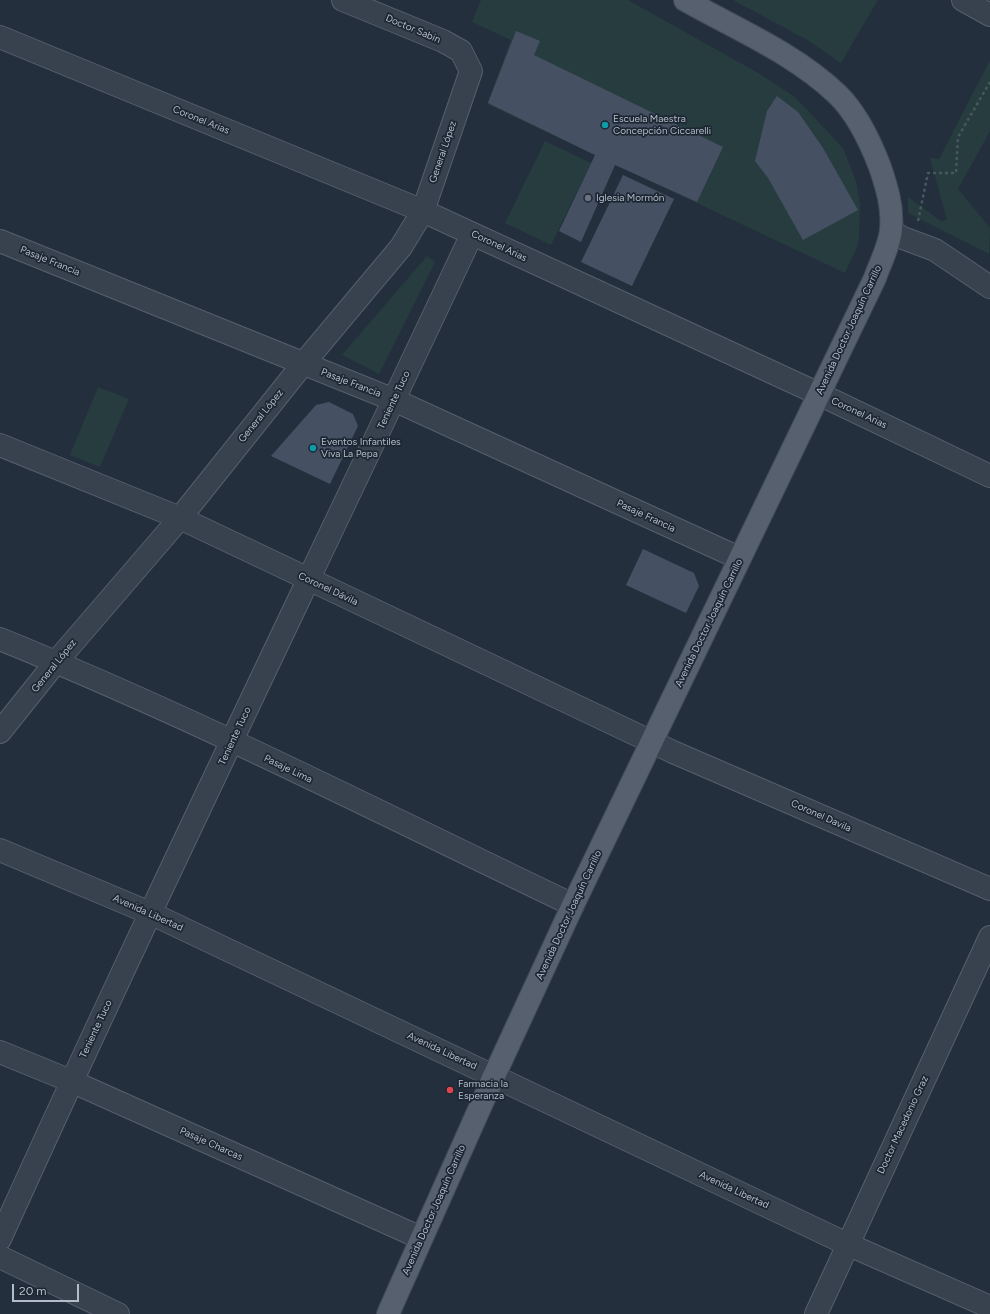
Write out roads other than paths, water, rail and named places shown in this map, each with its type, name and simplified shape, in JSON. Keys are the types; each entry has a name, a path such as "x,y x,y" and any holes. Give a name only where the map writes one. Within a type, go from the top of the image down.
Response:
{"main road":[{"name":"Avenida Doctor Joaquín Carrillo","path":"388,1314 572,905 875,278 891,231 891,211 888,190 877,159 862,126 838,94 791,58 685,0"}],"street":[{"name":"Doctor Sabin","path":"343,0 442,41 461,51 471,71"},
{"path":"963,0 990,14"},
{"name":"Coronel Arias","path":"0,37 423,211 819,394 990,476"},
{"name":"General López","path":"0,732 56,662 180,518 303,364 401,247 423,211 471,71"},
{"path":"891,231 903,238 935,250 990,286"},
{"name":"Teniente Tuco","path":"0,1239 71,1081 472,234"},
{"name":"Pasaje Francia","path":"0,241 394,400 739,558"},
{"name":"Coronel Dávila","path":"0,445 180,518 308,580 652,741"},
{"name":"Pasaje Lima","path":"0,639 56,662 232,742 572,905"},
{"name":"Coronel Davila","path":"652,741 990,890"},
{"name":"Avenida Libertad","path":"0,850 150,913 848,1244 990,1307"},
{"name":"Doctor Macedonio Graz","path":"816,1314 990,936"},
{"name":"Pasaje Charcas","path":"0,1052 71,1081 421,1238"},
{"path":"0,1257 118,1314"}],"place":[{"name":"Escuela Maestra Concepción Ciccarelli","path":"605,125"},
{"name":"Iglesia Mormón","path":"588,198"},
{"name":"Eventos Infantiles Viva La Pepa","path":"313,448"},
{"name":"Farmacia la Esperanza","path":"450,1090"}]}
